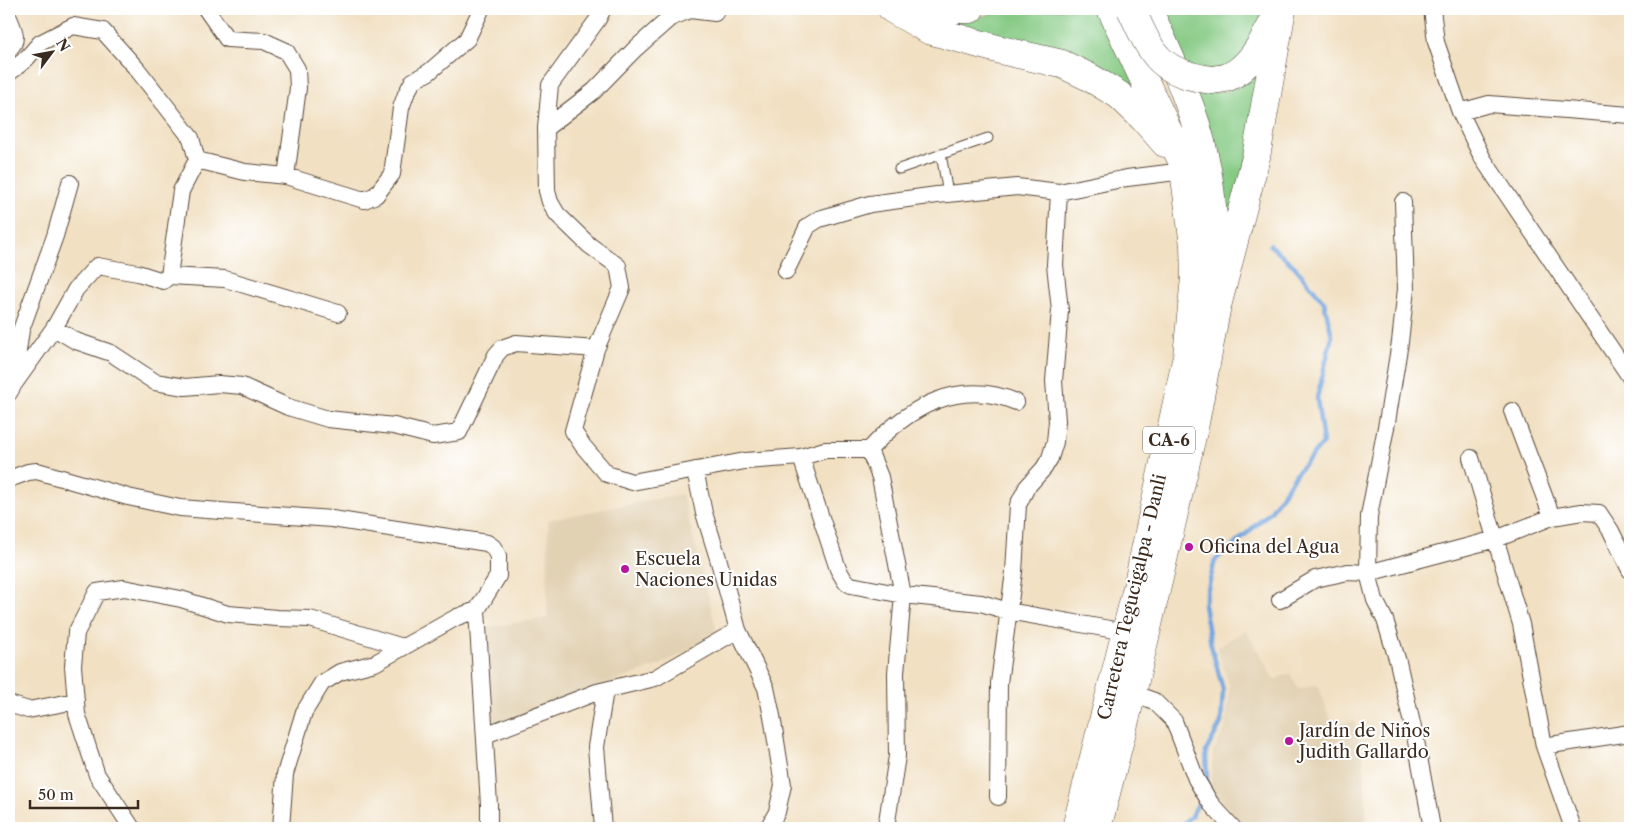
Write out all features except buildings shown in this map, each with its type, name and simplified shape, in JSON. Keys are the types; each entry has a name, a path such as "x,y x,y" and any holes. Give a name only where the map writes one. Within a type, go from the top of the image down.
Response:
{"highway":[{"path":"892,9 929,30 1001,50 1062,64 1089,77 1119,96 1144,119 1183,167"},
{"path":"943,9 970,9"},
{"name":"CA-6","path":"1111,9 1183,167"},
{"path":"1131,9 1144,38 1157,57 1167,67 1196,78 1212,80 1228,77 1244,66 1259,50 1281,9"},
{"name":"CA-6","path":"1148,9 1181,82 1205,159 1215,247 1216,310"},
{"path":"1216,310 1256,156 1281,9"},
{"name":"Carretera Tegucigalpa - Danli","path":"1076,828 1137,588 1187,356 1194,278 1194,245 1183,167"},
{"name":"Carretera Tegucigalpa - Danli","path":"1097,828 1132,693 1195,423 1216,310"}],"street":[{"path":"206,9 228,39 264,40 286,51 297,69 298,88 286,176"},
{"path":"197,160 245,172 286,176 364,200 376,195 392,174 401,108 413,81 429,72 467,39 480,9"},
{"path":"603,9 598,19 550,85 546,128 547,191 550,202 557,214 589,245 618,266 622,288 596,349 573,431 607,474 632,482 745,461 801,457 825,450 869,450 878,440 910,414 929,403 953,395 982,392 1000,395 1016,402"},
{"path":"1432,9 1436,42 1460,112 1483,159 1630,377"},
{"path":"546,128 594,91 635,49 670,18 690,10 716,13"},
{"path":"9,18 16,34 9,49"},
{"path":"9,72 26,59 40,43 73,26 104,31 176,118 190,138 197,160 181,191 169,276 163,281 138,272 96,266 76,289 54,328 11,388"},
{"path":"1460,112 1489,104 1630,115"},
{"path":"786,271 808,226 819,219 870,204 1016,188 1059,192 1183,167"},
{"path":"11,388 21,330 55,236 70,183"},
{"path":"998,797 999,683 1014,572 1018,505 1028,487 1050,458 1055,442 1057,421 1054,381 1060,310 1054,265 1059,192"},
{"path":"1403,202 1406,289 1400,342 1369,516 1368,573 1375,600 1386,620 1398,662 1416,741 1432,828"},
{"path":"169,276 225,279 338,313"},
{"path":"54,328 76,341 111,353 155,382 185,387 219,384 242,386 288,406 328,419 394,426 433,436 459,432 496,355 502,348 516,343 596,349"},
{"path":"1512,411 1552,517"},
{"path":"869,450 880,477 903,595 896,673 897,756 886,828"},
{"path":"801,457 838,569 845,581 851,585 903,595 981,603 1008,611 1126,632"},
{"path":"1471,458 1521,624 1544,746 1573,828"},
{"path":"695,470 704,513 738,630 766,688 778,746 783,785 777,812 768,828"},
{"path":"9,478 37,471 128,497 180,508 332,519 487,543 492,547 498,556 498,576 476,610 456,618 375,663 340,672 322,683 304,712 285,774 280,828"},
{"path":"1280,600 1315,579 1348,572 1368,573 1496,539 1552,517 1582,512 1599,514 1611,531 1630,570"},
{"path":"132,828 98,775 77,714 73,666 76,633 97,592 124,588 181,599 228,614 310,619 403,647"},
{"path":"476,610 485,735 489,828"},
{"path":"485,735 597,692 655,678 738,630"},
{"path":"603,828 596,747 605,690"},
{"path":"1132,693 1154,701 1174,721 1196,779 1211,804 1232,828"},
{"path":"9,704 28,710 76,701"},
{"path":"1544,746 1630,733"}],"lane":[{"path":"899,169 988,138"},
{"path":"942,154 948,194"}],"shaded area":[{"name":"Escuela Naciones Unidas","path":"682,494 718,636 662,664 492,727 483,628 547,618 548,520"},
{"name":"Jardín de Niños Judith Gallardo","path":"1246,630 1274,680 1290,673 1298,689 1318,685 1333,726 1354,721 1363,753 1367,828 1246,828 1211,789 1213,753 1225,729 1230,688 1217,647"}],"green space":[{"path":"901,9 919,9 941,16 973,19 1007,9 1100,9 1150,112"},
{"path":"1156,9 1266,9 1261,25 1232,69 1186,71"},
{"path":"1272,53 1229,233 1221,233 1224,189 1220,151 1210,134 1193,91 1217,92 1241,85 1255,75"}],"waterway":[{"path":"1207,786 1206,751 1221,723 1223,690 1211,645 1204,605 1215,560 1271,511 1296,474 1323,443 1317,398 1332,336 1324,302 1295,267 1270,245"},
{"path":"1179,828 1192,815 1198,804"}],"place":[{"name":"Oficina del Agua","path":"1189,547"},
{"name":"Escuela Naciones Unidas","path":"625,569"},
{"name":"Jardín de Niños Judith Gallardo","path":"1289,741"}]}
